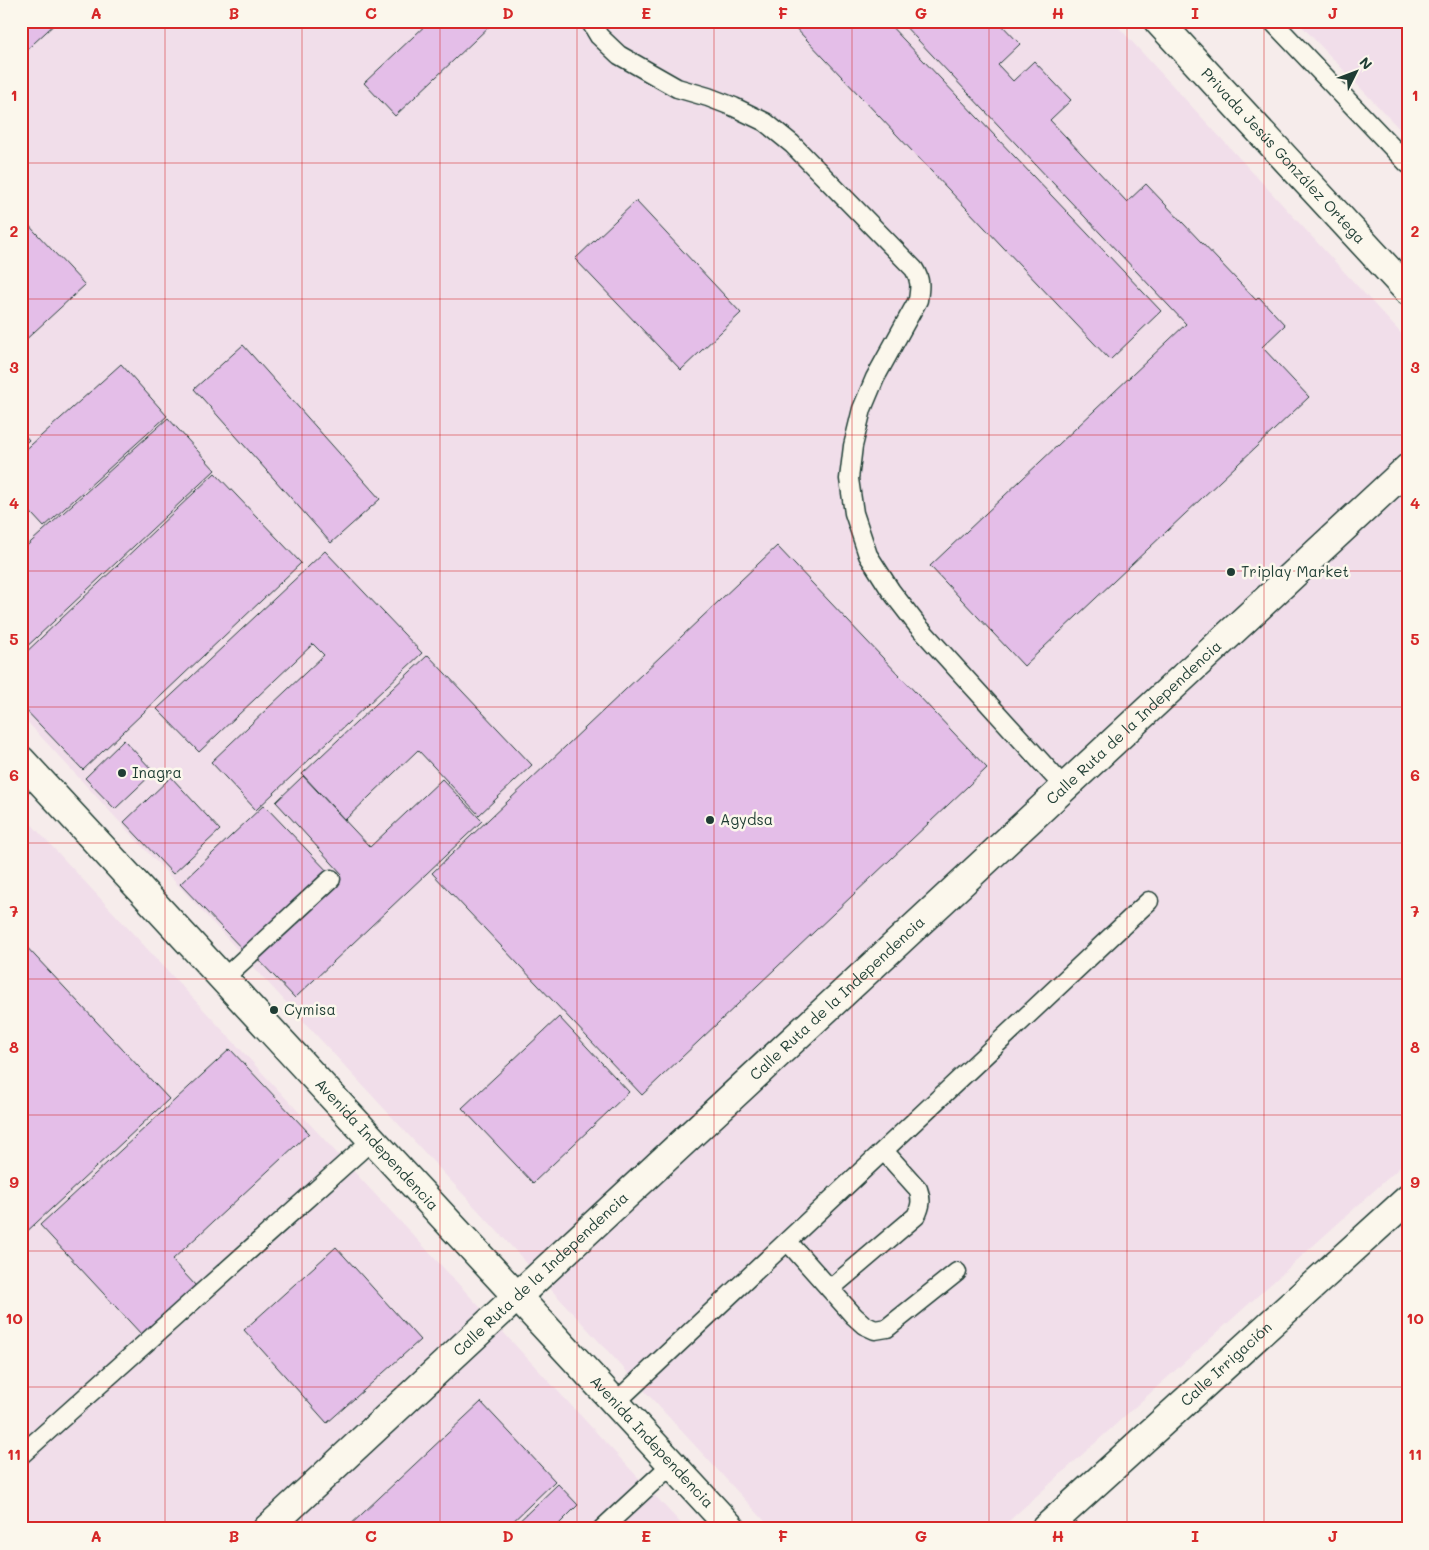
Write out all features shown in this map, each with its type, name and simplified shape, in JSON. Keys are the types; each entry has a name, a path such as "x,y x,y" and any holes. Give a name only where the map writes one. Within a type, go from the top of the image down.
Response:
{"street":[{"name":"Privada Jesús González Ortega","path":"1158,21 1408,291"},
{"name":"Calle Ruta de la Independencia","path":"267,1529 1408,468"},
{"name":"Avenida Independencia","path":"21,760 732,1529"},
{"name":"Calle Irrigación","path":"1045,1529 1408,1199"}],"lane":[{"path":"590,21 599,36 619,55 635,65 677,88 734,107 765,122 792,144 914,269 919,278 918,300 875,378 860,418 853,446 849,479 854,513 868,554 891,591 918,626 1064,788"},
{"path":"1272,21 1408,164"},
{"path":"223,979 331,879"},
{"path":"616,1402 1149,901"},
{"path":"21,1455 372,1140"},
{"path":"830,1289 916,1216 921,1207 921,1197 918,1189 884,1151"},
{"path":"788,1242 854,1316 874,1330 887,1328 956,1272"},
{"path":"602,1529 672,1464"}],"shaded area":[{"path":"21,21 1113,21 1408,341 1408,1160 1000,1529 772,1529 21,715"},
{"path":"1297,21 1408,21 1408,138"},
{"path":"21,813 686,1529 21,1529"}],"building":[{"path":"21,21 58,21 21,55"},
{"path":"430,21 495,21 395,116 364,83"},
{"path":"789,21 886,21 1161,311 1110,360"},
{"path":"900,21 998,21 1020,44 998,65 1013,81 1034,61 1071,100 1050,120 1127,202 1146,184 1256,300 1259,297 1285,325 1262,347 1309,397 1024,666 930,566 1186,324"},
{"path":"636,201 741,313 681,370 575,259"},
{"path":"21,217 85,285 21,344"},
{"path":"243,345 380,499 331,543 194,389"},
{"path":"121,364 167,416 44,527 21,502 21,454"},
{"path":"168,418 215,470 21,652 21,551"},
{"path":"21,431 29,440 21,447"},
{"path":"215,473 301,563 83,770 21,705 21,657"},
{"name":"Agydsa","path":"777,546 987,768 642,1095 432,873"},
{"path":"325,551 422,653 256,810 211,762 324,655 313,644 199,752 157,709"},
{"path":"428,655 532,765 479,815 418,750 345,820 302,774"},
{"path":"124,740 154,772 115,809 85,778"},
{"path":"303,776 370,847 442,779 482,821 295,998 255,956 342,874 276,802"},
{"path":"171,777 220,830 173,874 124,822"},
{"path":"264,805 331,875 247,954 180,884"},
{"path":"21,941 169,1099 21,1237"},
{"path":"559,1017 629,1092 533,1183 462,1108"},
{"path":"230,1049 309,1133 172,1260 196,1286 142,1335 40,1225"},
{"path":"336,1247 420,1340 327,1423 244,1330"},
{"path":"481,1402 555,1481 505,1529 346,1529"},
{"path":"558,1484 578,1505 554,1529 511,1529"}],"place":[{"name":"Triplay Market","path":"1231,572"},
{"name":"Inagra","path":"122,773"},
{"name":"Agydsa","path":"710,820"},
{"name":"Cymisa","path":"274,1010"}]}
